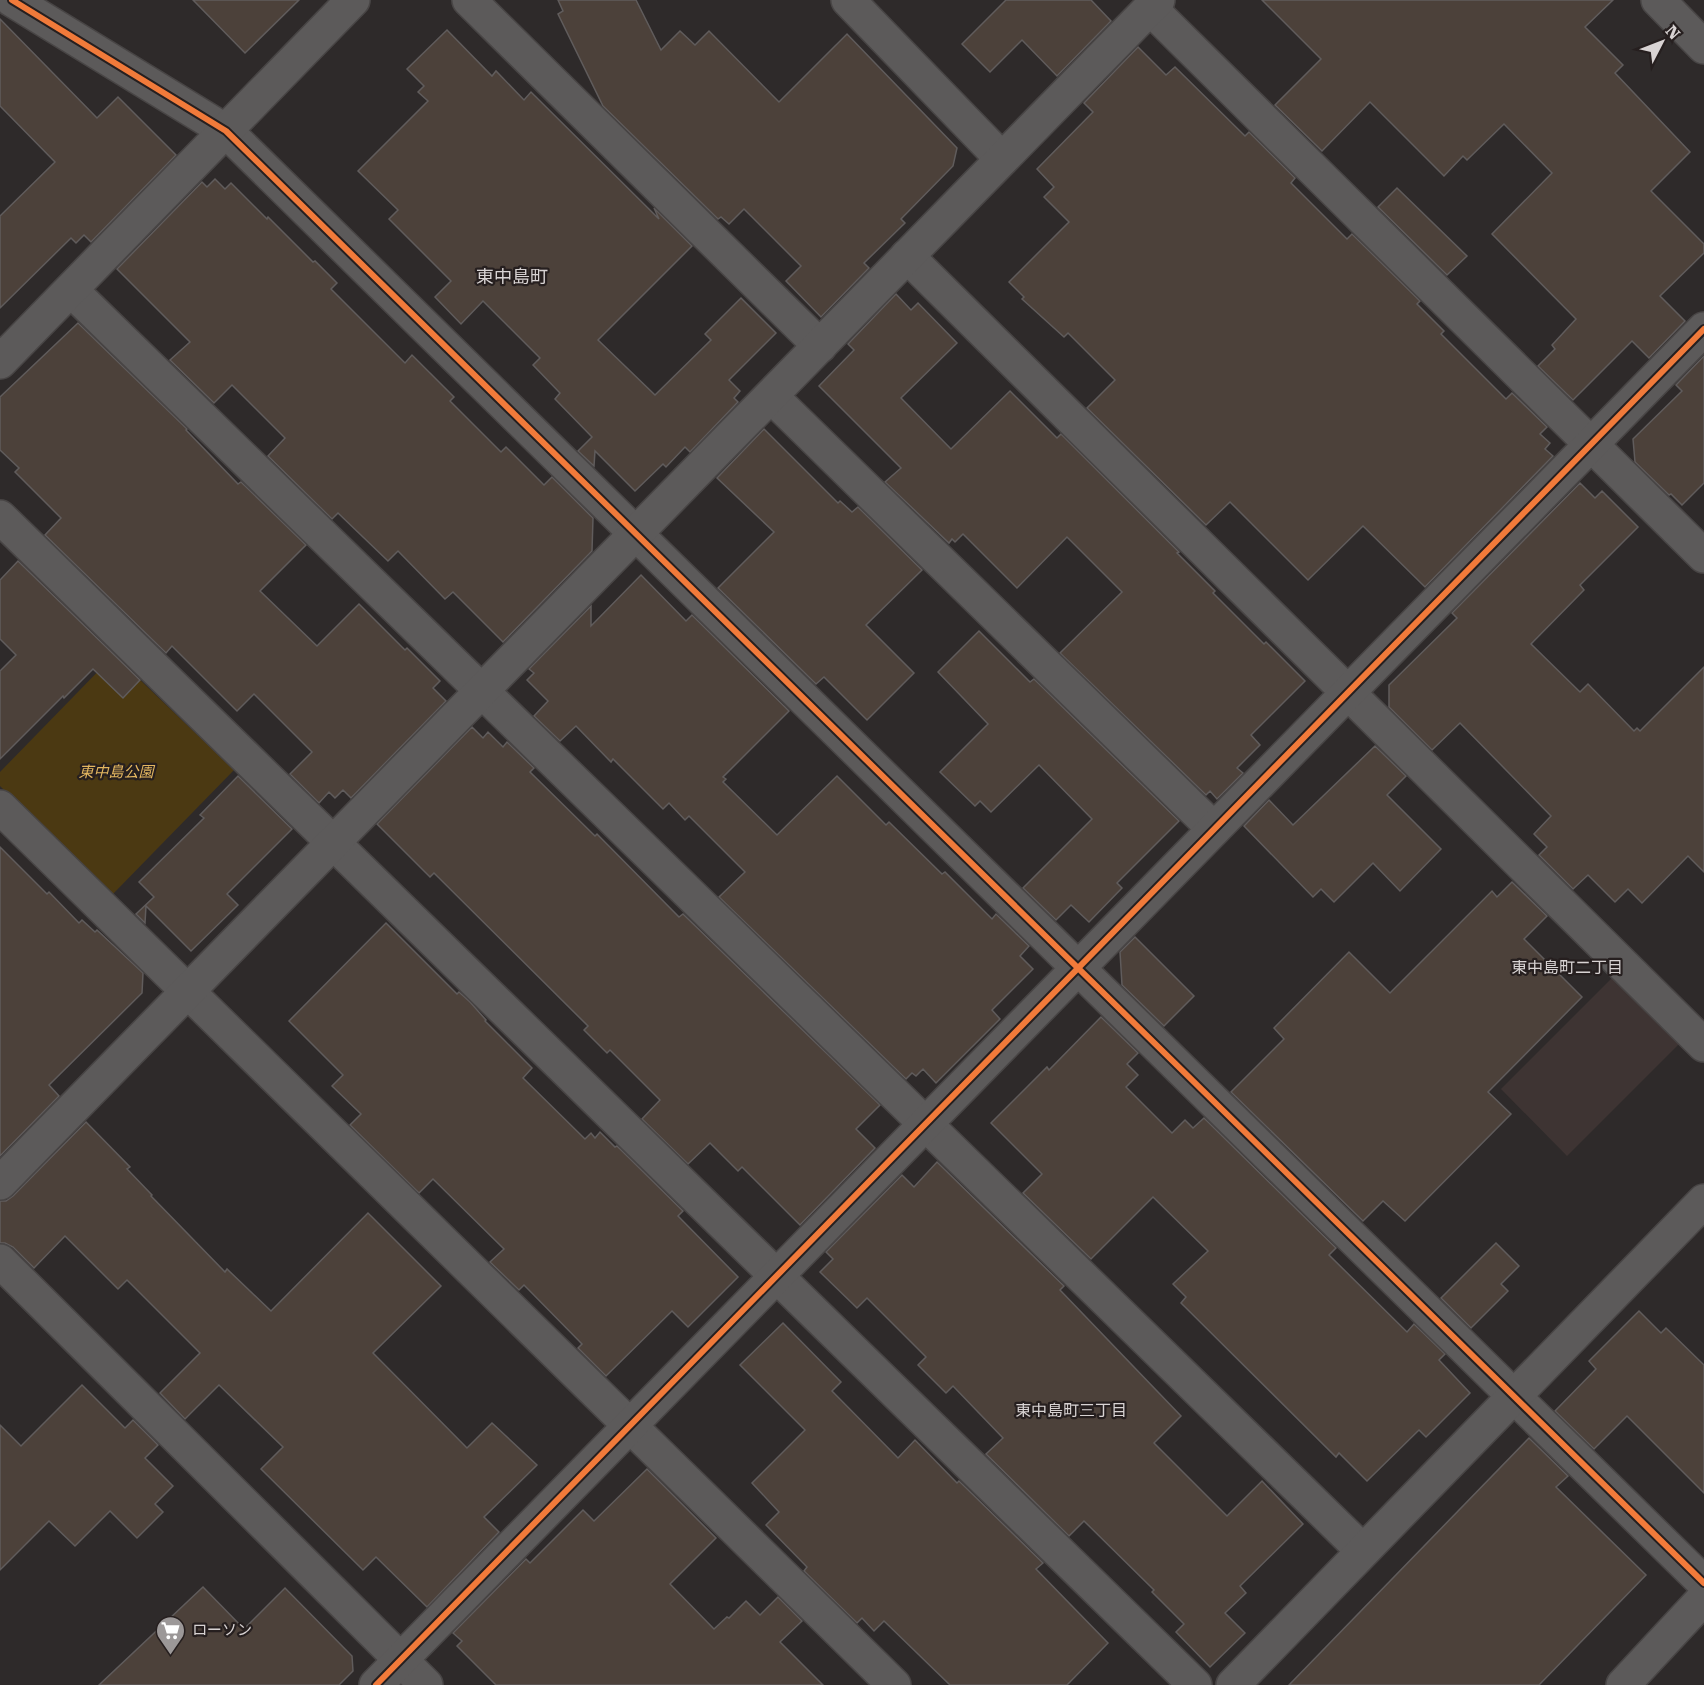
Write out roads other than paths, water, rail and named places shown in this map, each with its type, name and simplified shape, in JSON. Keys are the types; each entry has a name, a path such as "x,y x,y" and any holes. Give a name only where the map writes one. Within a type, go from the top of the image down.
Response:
{"street":[{"path":"12,0 226,130 1704,1583"},
{"path":"0,362 353,0"},
{"path":"469,0 820,346"},
{"path":"848,0 1002,159"},
{"path":"1658,0 1704,47"},
{"path":"0,1184 1154,4 1704,556"},
{"path":"908,256 1704,1045"},
{"path":"71,290 1363,1551"},
{"path":"376,1685 1704,329"},
{"path":"771,396 1214,829"},
{"path":"0,517 1195,1685"},
{"path":"0,807 894,1685"},
{"path":"1233,1685 1704,1201"},
{"path":"0,1261 426,1685"},
{"path":"1623,1685 1704,1598"}],"place":[{"name":"ローソン","path":"171,1656"}],"district":[{"name":"東中島町","path":"512,277"},
{"name":"東中島町二丁目","path":"1567,967"},
{"name":"東中島町三丁目","path":"1071,1410"}],"park label":[{"name":"東中島公園","path":"116,772"}]}
